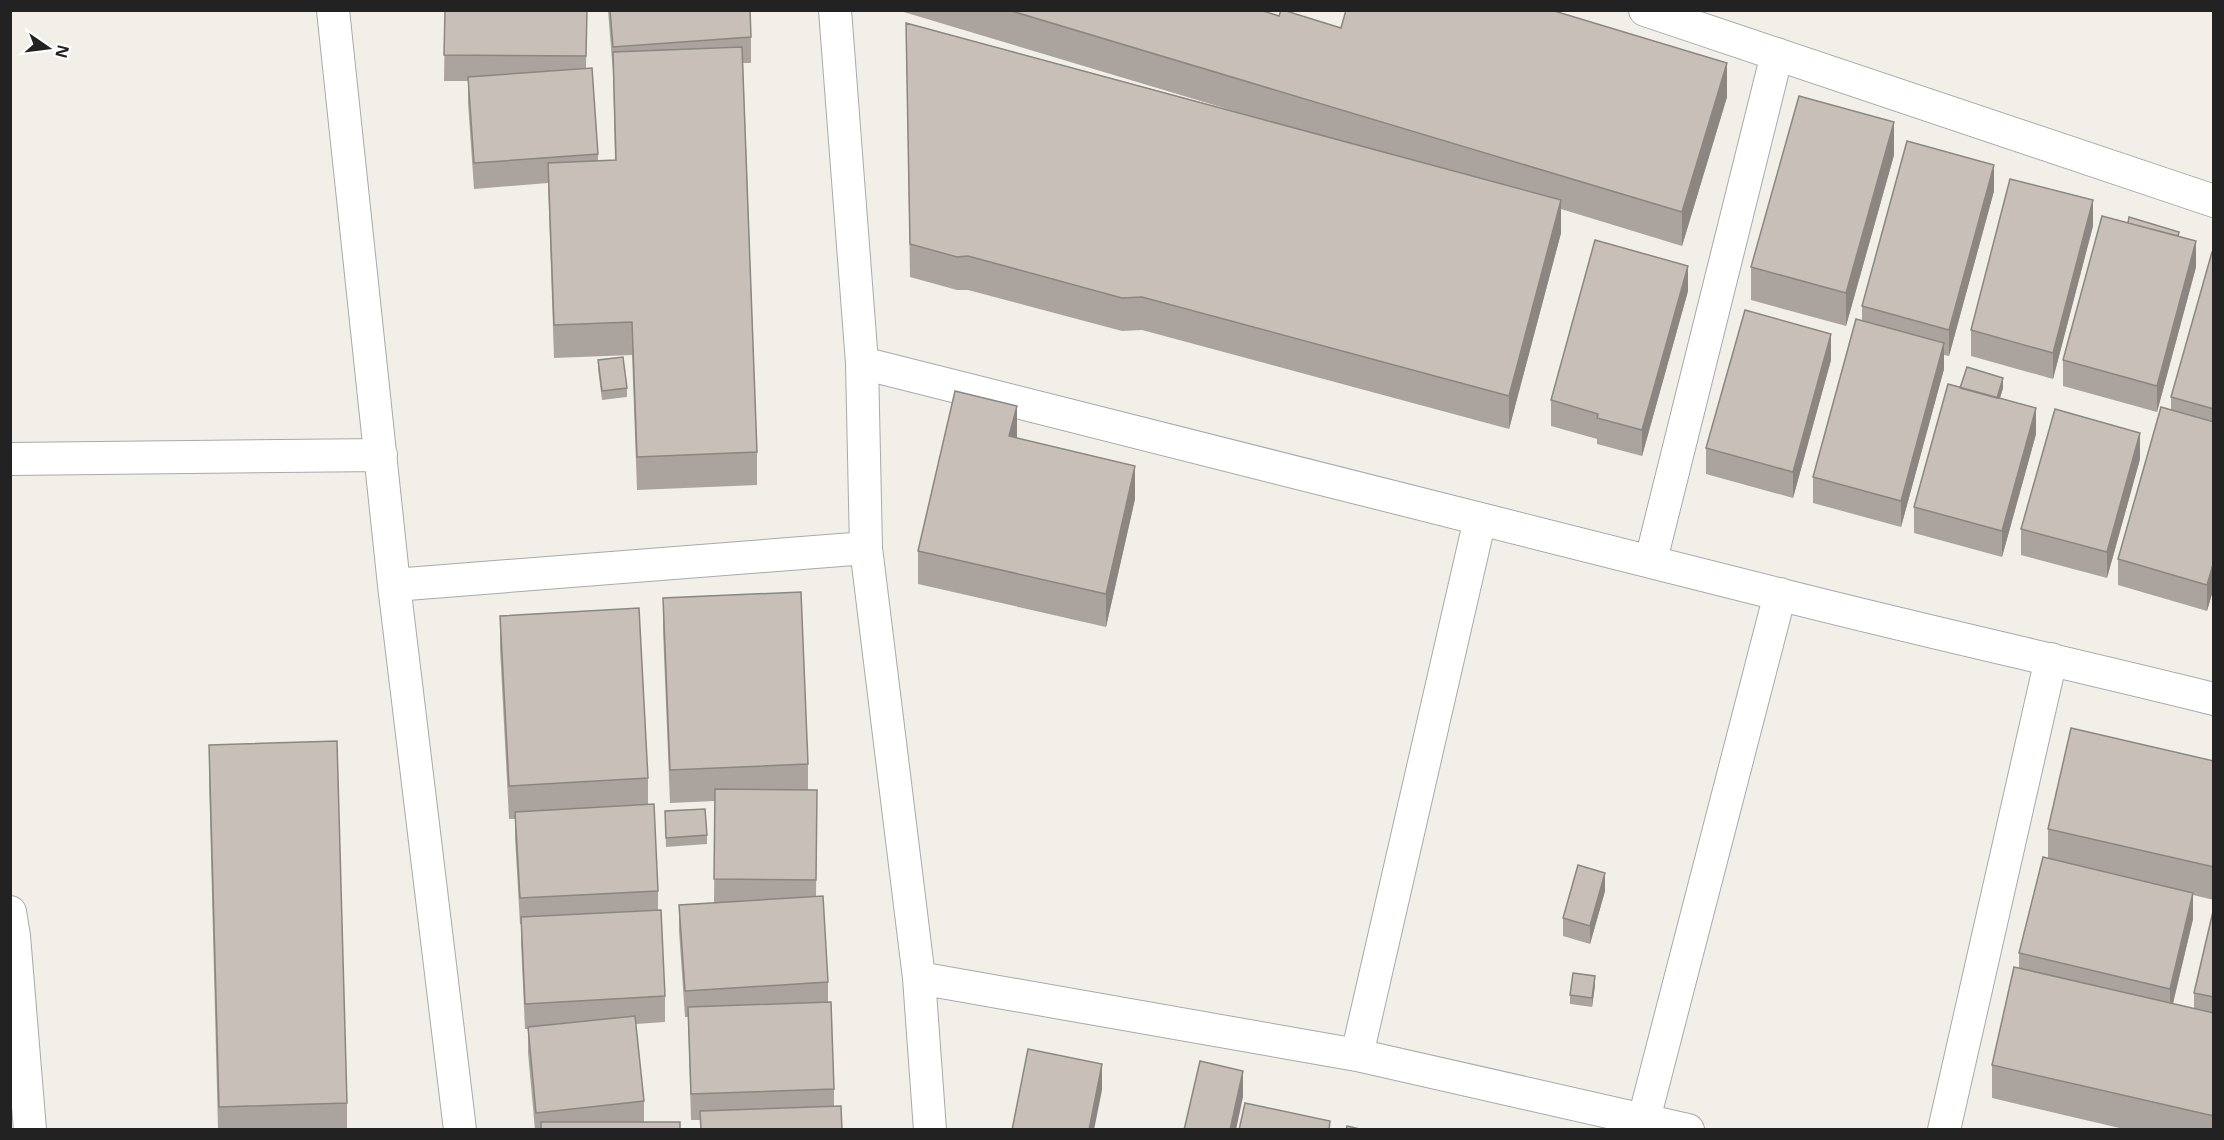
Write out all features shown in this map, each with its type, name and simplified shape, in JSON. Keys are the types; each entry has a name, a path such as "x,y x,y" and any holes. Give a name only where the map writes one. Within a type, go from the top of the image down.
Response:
{"street":[{"path":"333,10 394,585 460,1130"},
{"path":"835,10 862,363 866,548 920,978 930,1130"},
{"path":"1645,10 2214,201"},
{"path":"1651,560 1777,54"},
{"path":"862,363 1780,594 2214,699"},
{"path":"10,459 381,455"},
{"path":"1357,1055 1480,519"},
{"path":"394,585 866,548"},
{"path":"1644,1119 1780,594"},
{"path":"1944,1130 2051,659"},
{"path":"12,928 30,1130"},
{"path":"920,978 1357,1055 1688,1130"}],"building":[{"path":"445,10 587,10 586,56 444,55"},
{"path":"610,10 750,10 751,37 613,47"},
{"path":"1008,10 1260,10 1279,16 1283,10 1341,28 1346,10 1551,10 1727,63 1682,212"},
{"path":"906,23 1561,200 1509,396 1142,297 1122,298 968,256 957,257 910,244"},
{"path":"742,47 757,452 637,457 632,322 554,325 548,163 616,160 613,52"},
{"path":"592,68 598,154 474,163 468,77"},
{"path":"1799,96 1894,122 1846,293 1751,267"},
{"path":"1907,141 1994,165 1949,330 1862,306"},
{"path":"2010,179 2093,200 2053,353 1971,330"},
{"path":"2102,216 2196,241 2157,386 2063,360"},
{"path":"2129,217 2179,232 2178,236 2128,223"},
{"path":"1595,240 1688,266 1642,430 1597,418 1598,414 1551,400"},
{"path":"2212,252 2214,252 2214,409 2171,397"},
{"path":"1745,310 1831,334 1793,472 1706,448"},
{"path":"1856,319 1944,343 1901,501 1813,477"},
{"path":"623,357 627,388 602,391 598,360"},
{"path":"1967,367 2003,378 1997,398 1960,388"},
{"path":"1948,384 2036,408 2002,531 1914,507"},
{"path":"955,391 1017,406 1009,436 1135,466 1106,594 918,551"},
{"path":"2161,407 2214,422 2214,561 2207,585 2118,559"},
{"path":"2055,409 2140,433 2107,552 2021,529"},
{"path":"801,592 808,764 670,770 663,598"},
{"path":"639,608 648,778 509,786 500,616"},
{"path":"2071,728 2214,761 2214,867 2048,829"},
{"path":"337,741 347,1103 219,1107 209,745"},
{"path":"715,789 817,790 816,880 714,879"},
{"path":"654,804 658,891 520,898 515,812"},
{"path":"705,809 707,835 666,838 665,811"},
{"path":"2043,857 2193,893 2170,989 2019,953"},
{"path":"1578,865 1605,873 1590,926 1563,918"},
{"path":"823,896 828,982 685,991 679,905"},
{"path":"2214,907 2214,997 2194,993"},
{"path":"661,910 665,996 525,1004 521,917"},
{"path":"2014,967 2214,1013 2214,1116 1992,1065"},
{"path":"1573,973 1595,976 1592,998 1570,995"},
{"path":"831,1002 834,1089 691,1094 688,1007"},
{"path":"635,1016 644,1101 536,1113 528,1027"},
{"path":"1028,1049 1102,1064 1089,1130 1012,1130"},
{"path":"1200,1061 1243,1071 1230,1130 1184,1130"},
{"path":"1245,1103 1330,1121 1329,1130 1239,1130"},
{"path":"841,1106 842,1130 701,1130 700,1111"},
{"path":"541,1122 680,1122 680,1130 541,1130"},
{"path":"1347,1126 1364,1130 1346,1130"}]}
